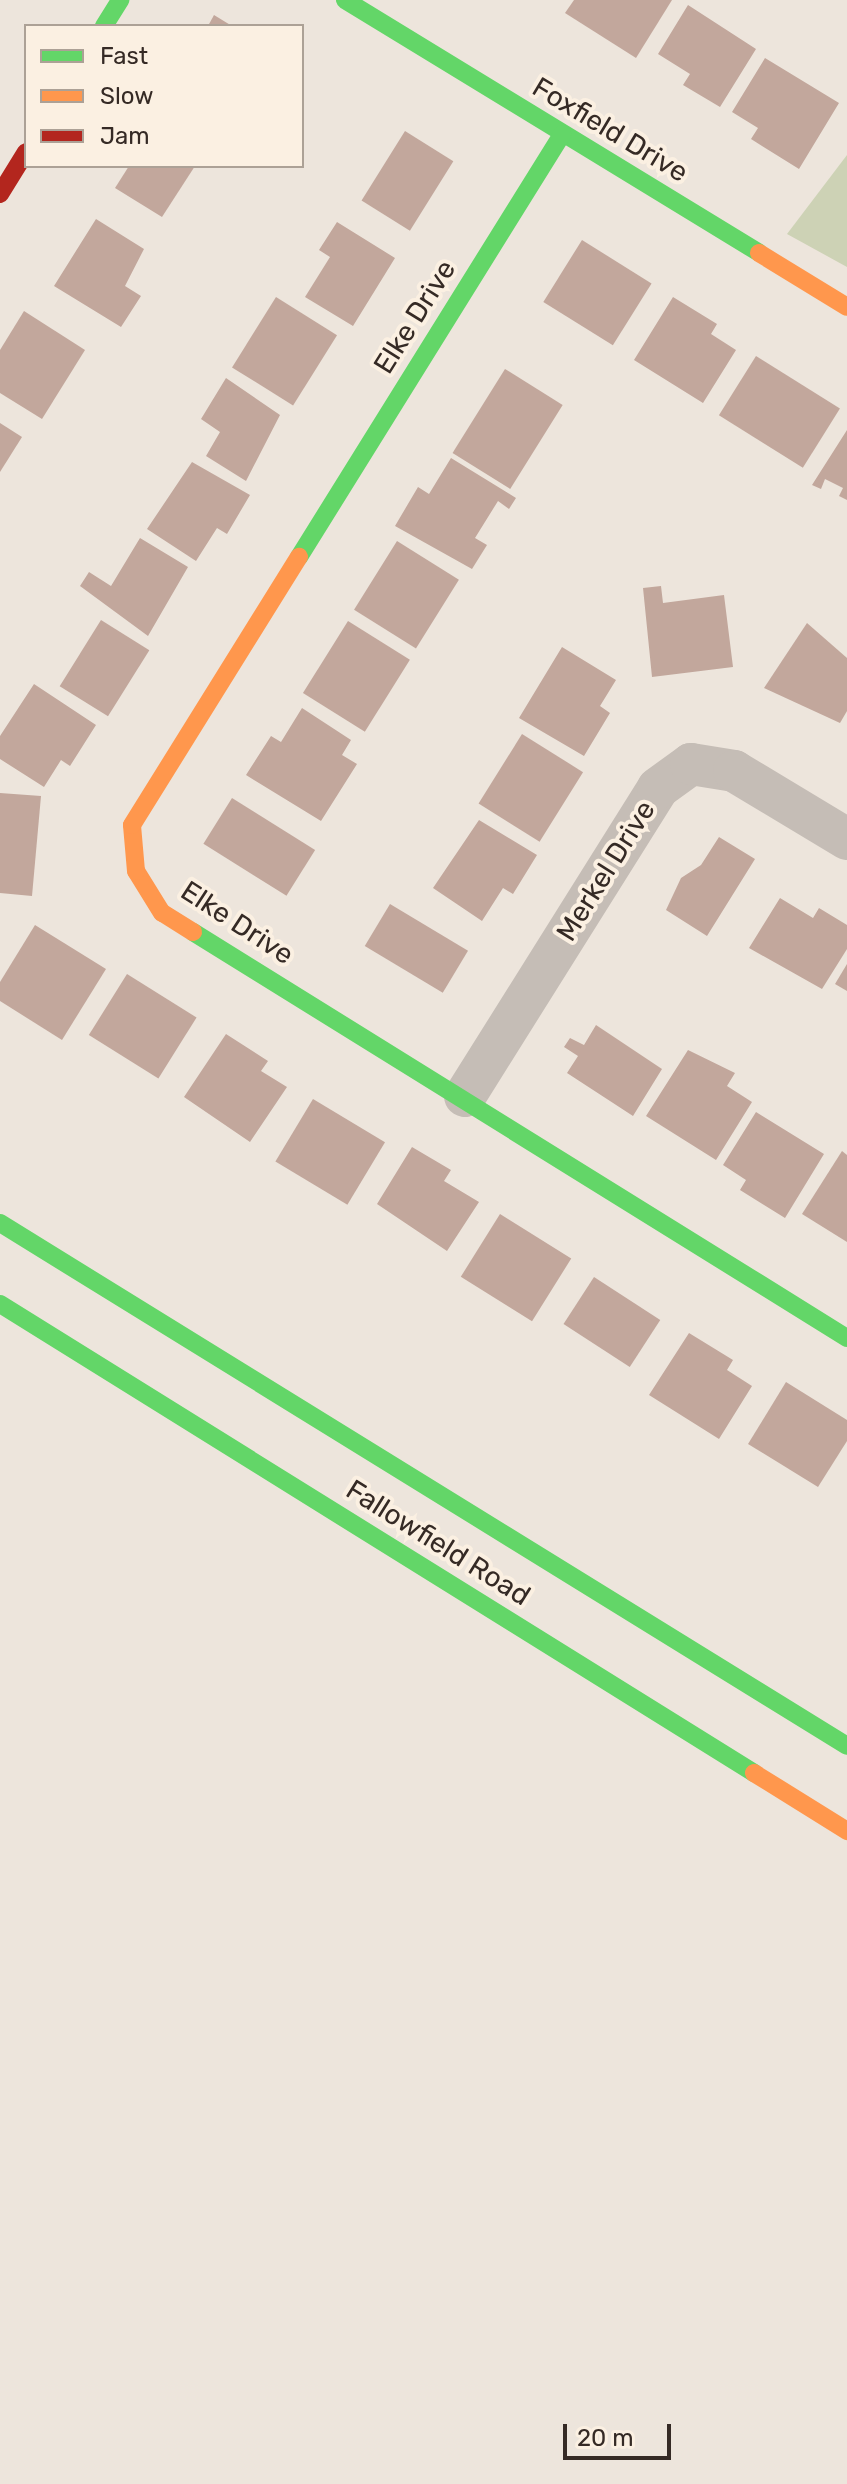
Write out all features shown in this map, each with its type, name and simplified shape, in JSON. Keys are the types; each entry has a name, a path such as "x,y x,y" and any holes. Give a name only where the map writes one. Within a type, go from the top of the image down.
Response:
{"street":[{"path":"105,24 120,0"},
{"name":"Foxfield Drive","path":"345,0 847,307"},
{"name":"Elke Drive","path":"562,134 132,825 136,871 162,913 465,1096 847,1338"},
{"path":"0,194 24,155"},
{"name":"Merkel Drive","path":"465,1096 658,788 691,764 734,771 847,839"},
{"name":"Fallowfield Road","path":"0,1223 847,1746"},
{"name":"Fallowfield Road","path":"0,1304 847,1831"}],"green space":[{"path":"847,155 847,267 787,234"}],"building":[{"path":"574,0 672,0 636,58 565,13"},
{"path":"688,5 756,49 720,107 683,85 690,74 658,54"},
{"path":"214,15 229,24 209,24"},
{"path":"765,58 839,103 799,169 751,139 758,128 732,112"},
{"path":"405,131 453,161 410,231 362,201"},
{"path":"128,168 194,168 162,217 115,188"},
{"path":"96,219 144,249 125,286 141,296 121,327 54,286"},
{"path":"337,222 395,258 353,326 305,297 330,257 319,250"},
{"path":"582,240 652,283 613,345 543,302"},
{"path":"276,297 337,335 293,406 232,367"},
{"path":"673,297 717,324 711,334 736,350 703,403 634,360"},
{"path":"24,311 85,350 42,419 0,393 0,350"},
{"path":"756,356 840,408 803,468 719,415"},
{"path":"505,369 563,405 510,489 453,453"},
{"path":"226,378 280,415 246,481 206,456 220,432 201,419"},
{"path":"0,423 22,437 0,472"},
{"path":"847,430 847,500 839,496 843,488 825,479 821,489 812,485"},
{"path":"451,458 516,498 509,509 498,501 475,538 487,545 472,569 395,526 418,487 429,494"},
{"path":"192,462 250,495 227,534 217,528 196,561 147,529"},
{"path":"140,538 188,567 148,636 80,586 89,572 111,586"},
{"path":"397,541 459,580 416,648 354,610"},
{"path":"661,586 663,603 724,595 733,667 652,677 643,588"},
{"path":"101,620 149,650 108,716 60,686"},
{"path":"348,621 410,660 365,732 303,693"},
{"path":"807,623 847,658 847,711 840,723 764,688"},
{"path":"562,647 616,680 600,706 610,713 584,756 519,718"},
{"path":"34,684 96,725 70,766 61,760 44,787 0,759 0,736"},
{"path":"302,708 351,740 342,755 357,764 321,821 246,775 271,736 281,742"},
{"path":"522,734 583,772 540,842 479,804"},
{"path":"0,793 41,796 32,896 0,893"},
{"path":"232,798 315,850 286,896 203,844"},
{"path":"479,820 537,855 513,894 503,888 482,921 433,888"},
{"path":"719,837 755,859 707,936 666,910 681,878 701,865"},
{"path":"780,898 813,918 819,908 847,925 847,949 822,989 749,948"},
{"path":"390,904 468,951 443,993 365,946"},
{"path":"35,925 106,969 62,1040 0,1001 0,982"},
{"path":"847,964 847,991 835,984"},
{"path":"127,974 197,1017 158,1079 89,1035"},
{"path":"596,1025 662,1069 633,1116 567,1073 578,1056 564,1047 570,1038 584,1045"},
{"path":"226,1034 268,1061 261,1071 287,1087 250,1142 184,1097"},
{"path":"688,1050 735,1073 727,1086 752,1102 716,1160 646,1116"},
{"path":"313,1099 385,1142 347,1205 275,1162"},
{"path":"756,1112 824,1154 785,1218 740,1190 746,1180 723,1165"},
{"path":"412,1147 451,1170 444,1181 479,1202 447,1251 377,1204"},
{"path":"842,1151 847,1155 847,1242 802,1214"},
{"path":"500,1214 571,1259 532,1321 461,1277"},
{"path":"594,1277 660,1320 630,1367 564,1324"},
{"path":"689,1333 733,1360 727,1370 752,1386 719,1439 649,1395"},
{"path":"786,1382 847,1420 847,1441 818,1487 748,1444"}],"traffic: fast":[{"path":"105,24 120,0"},
{"path":"345,0 759,253"},
{"path":"299,557 562,134"},
{"path":"193,932 847,1338"},
{"path":"0,1223 847,1746"},
{"path":"0,1304 754,1773"}],"traffic: slow":[{"path":"759,253 847,307"},
{"path":"193,932 162,913 136,871 132,825 299,557"},
{"path":"754,1773 847,1831"}],"traffic: jam":[{"path":"0,194 24,155"}]}
